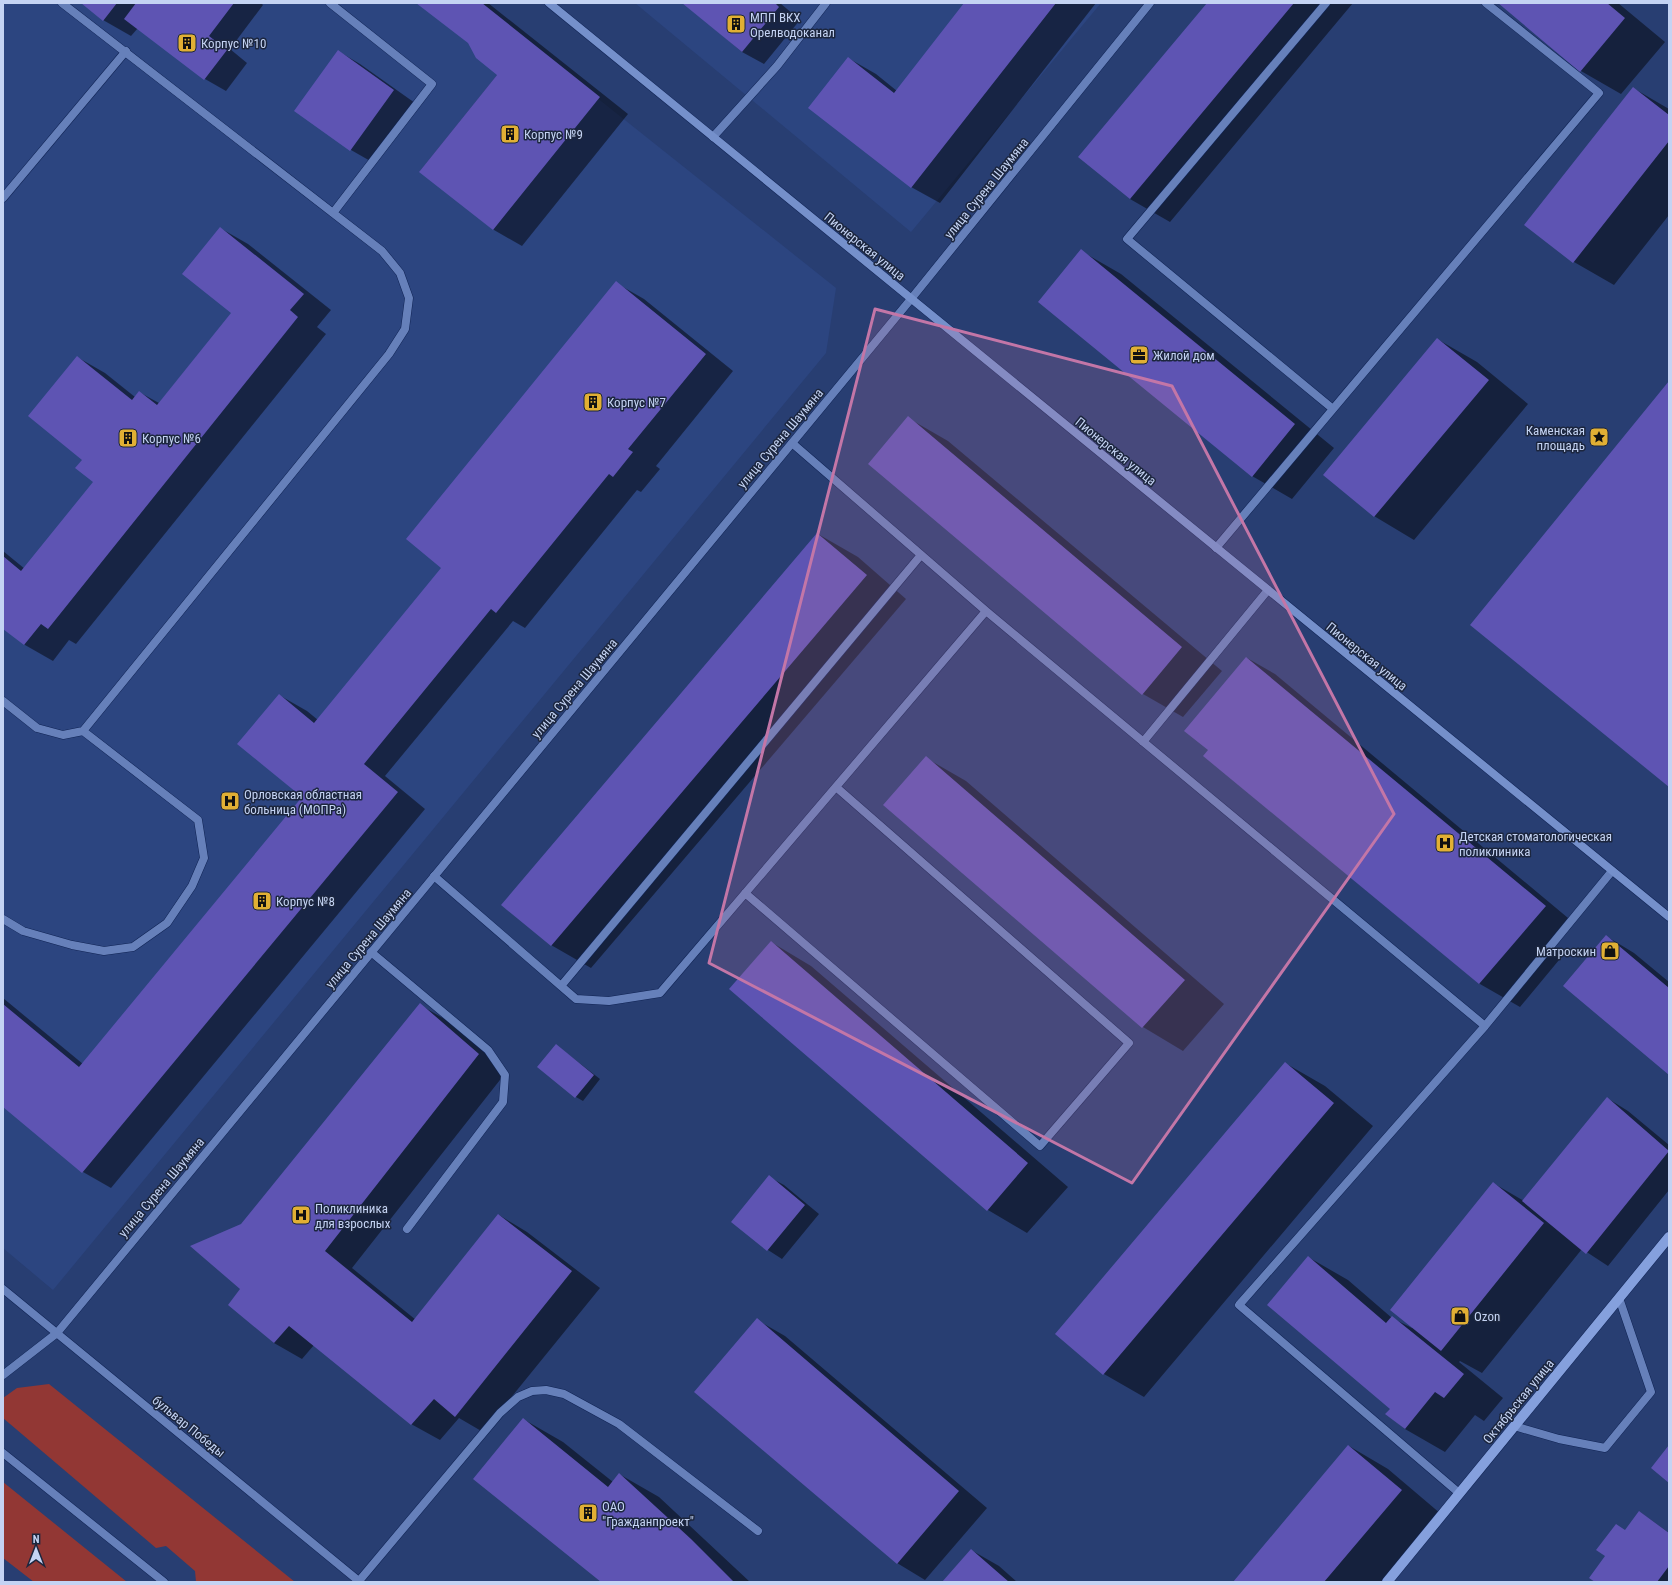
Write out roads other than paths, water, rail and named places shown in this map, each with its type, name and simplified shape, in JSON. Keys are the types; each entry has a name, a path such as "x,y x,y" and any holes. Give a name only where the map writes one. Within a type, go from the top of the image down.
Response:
{"main road":[{"name":"Пионерская улица","path":"549,3 1669,917"},
{"name":"Октябрьская улица","path":"1386,1582 1669,1237"}],"street":[{"path":"3,701 37,728 63,735 83,731 389,354 405,329 409,298 400,273 382,251 126,51 62,3"},
{"path":"330,3 432,84 332,213"},
{"path":"713,137 759,87 826,3"},
{"name":"улица Сурена Шаумяна","path":"3,1375 57,1333 911,299 1150,3"},
{"path":"1326,3 1127,239 1333,409"},
{"path":"1216,548 1599,93 1486,3"},
{"path":"3,198 126,51"},
{"path":"792,443 986,611 1485,1026"},
{"path":"561,986 921,555"},
{"path":"1143,742 1268,590"},
{"path":"434,876 576,999 610,1001 660,993 986,611"},
{"path":"3,919 23,931 72,945 104,951 133,947 167,923 192,886 204,858 198,820 83,731"},
{"path":"746,893 1040,1146 1129,1043 836,787"},
{"path":"1459,1493 1239,1305 1485,1026 1612,871"},
{"path":"371,952 488,1050 505,1075 503,1102 407,1229"},
{"name":"бульвар Победы","path":"3,1289 359,1581"},
{"path":"1514,1426 1559,1439 1605,1448 1651,1392 1619,1298"},
{"path":"359,1581 500,1413 518,1397 532,1391 546,1390 564,1394 618,1424 758,1531"},
{"path":"3,1453 164,1582"}],"place":[{"name":"МПП ВКХ Орелводоканал","path":"736,24"},
{"name":"Корпус №10","path":"187,43"},
{"name":"Корпус №9","path":"510,134"},
{"name":"Жилой дом","path":"1139,355"},
{"name":"Корпус №7","path":"593,402"},
{"name":"Каменская площадь","path":"1599,437"},
{"name":"Корпус №6","path":"128,438"},
{"name":"Орловская областная больница (МОПРа)","path":"230,801"},
{"name":"Детская стоматологическая поликлиника","path":"1445,843"},
{"name":"Корпус №8","path":"262,901"},
{"name":"Матроскин","path":"1610,951"},
{"name":"Поликлиника для взрослых","path":"301,1215"},
{"name":"Ozon","path":"1460,1316"},
{"name":"ОАО \"Гражданпроект\"","path":"588,1513"}]}
